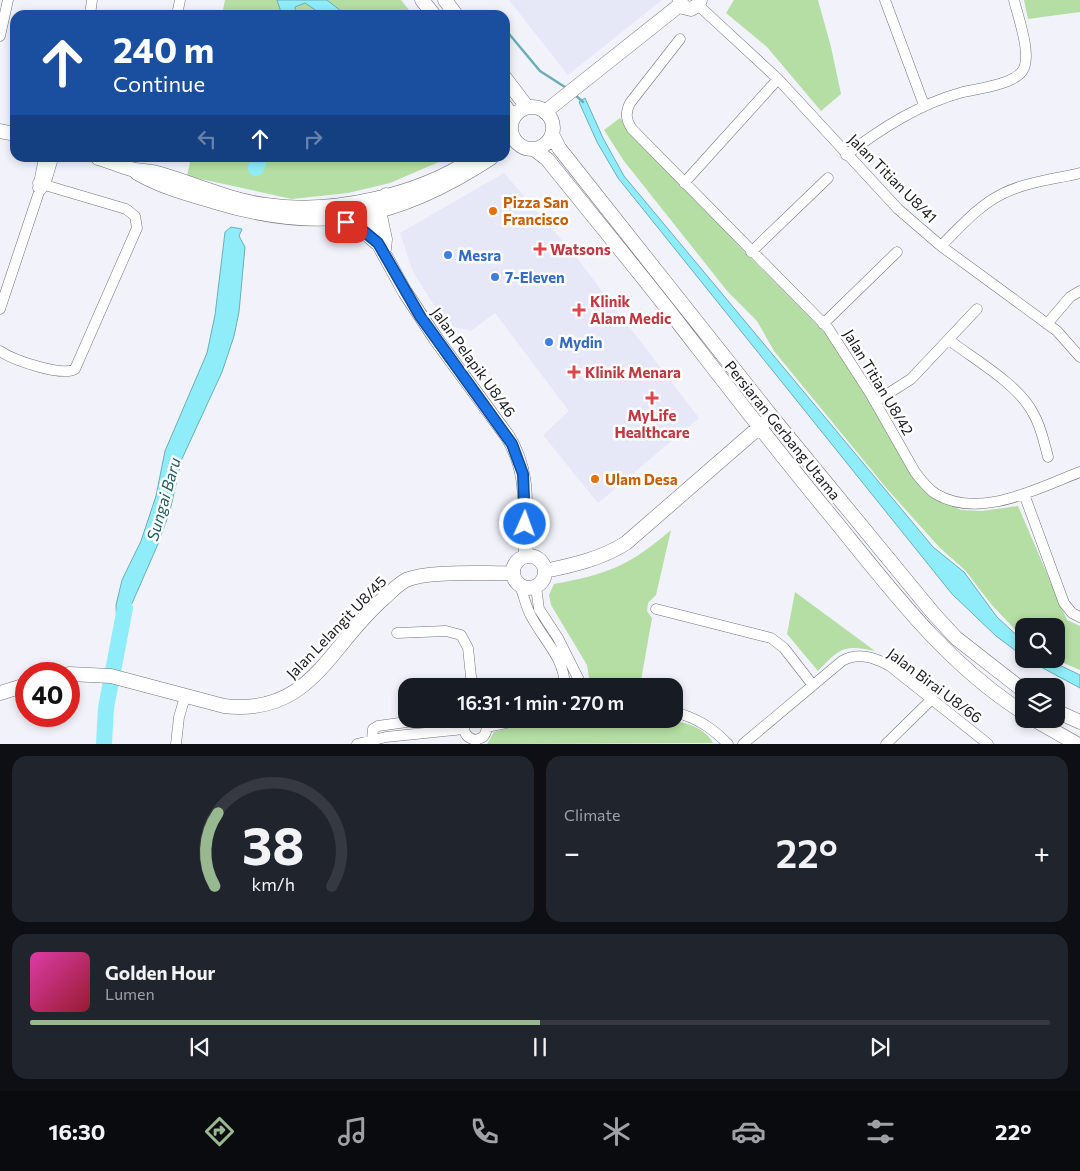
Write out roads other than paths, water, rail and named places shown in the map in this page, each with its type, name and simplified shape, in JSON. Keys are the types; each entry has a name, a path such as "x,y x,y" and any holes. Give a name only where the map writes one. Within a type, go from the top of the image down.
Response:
{"street":[{"path":"0,36 8,0"},
{"path":"422,0 430,10"},
{"path":"885,0 924,105"},
{"path":"846,155 870,137 924,105 1004,82 1018,76 1027,60 1014,0"},
{"path":"545,112 681,2 688,9 699,3"},
{"name":"Jalan Titian U8/41","path":"699,3 778,79 846,155 898,209 942,246 1047,324 1065,339 1080,357"},
{"name":"Jalan Titian U8/42","path":"680,39 627,109 626,116 632,129 837,340 915,472 936,494 969,505 1024,494 1080,472"},
{"path":"684,183 778,79"},
{"path":"510,85 527,107"},
{"path":"510,119 527,107 534,106 545,112 552,122 552,134 546,144 528,148 510,149"},
{"path":"510,128 512,137 528,148"},
{"name":"Persiaran Gerbang Utama","path":"552,134 559,148 772,417 932,613 956,638 1015,684"},
{"name":"Persiaran Gerbang Utama","path":"528,148 547,159 669,312 758,428 914,617 951,655 994,693 1015,707"},
{"path":"40,186 43,162"},
{"path":"0,309 40,186 51,162"},
{"path":"111,162 130,168 154,183 285,213 335,219 361,229 382,245 390,219 401,205"},
{"path":"285,213 386,195 434,180 467,162"},
{"path":"335,219 401,205 456,180 485,162"},
{"path":"942,246 969,218 997,197 1016,189 1080,173"},
{"path":"751,252 828,178"},
{"path":"0,351 56,371 68,372 75,370 137,228 137,220 130,211 40,186"},
{"path":"373,211 386,195"},
{"path":"353,202 373,211"},
{"name":"Jalan Pelapik U8/46","path":"373,211 382,245 420,316 515,449 523,474 525,490 526,556"},
{"path":"823,324 897,252"},
{"path":"1047,324 1070,297 1080,291"},
{"path":"875,402 906,383 949,340 977,308"},
{"path":"949,340 1011,386 1028,403 1038,422 1048,457"},
{"path":"545,571 594,559 619,547 655,519 772,417"},
{"path":"1024,494 1064,603 1072,613 1080,617"},
{"path":"520,586 536,587 543,580 545,571 539,559 526,556 514,564 512,573 515,581 520,586 531,616 560,660 564,678"},
{"name":"Jalan Lelangit U8/45","path":"80,674 111,676 238,708 276,702 298,691 310,680 373,608 404,582 421,576 512,573"},
{"path":"536,587 539,610 558,638 578,678"},
{"path":"656,609 771,638 784,648 812,684"},
{"path":"397,633 446,632 461,636 468,648 471,678"},
{"name":"Jalan Birai U8/66","path":"743,744 812,684 842,661 860,656 875,659 890,666 988,744"},
{"path":"0,694 15,689"},
{"path":"176,744 179,717 185,696"},
{"path":"886,744 932,699"},
{"path":"683,715 698,720 713,729 728,744"},
{"path":"1065,715 1080,722"},
{"path":"372,739 373,729 378,726 398,723"},
{"path":"357,744 372,739 386,740 439,728"},
{"path":"467,728 468,737 478,742 485,735 484,728"},
{"path":"1049,728 1078,744"}],"water":[{"path":"277,0 327,0 340,10 316,10 305,3 295,7 295,10 280,10"},
{"path":"585,98 603,138 624,176 933,547 964,572 997,617 1015,634 1015,650 996,636 952,594 618,178 597,142 579,102"},
{"path":"231,227 242,229 239,236 245,247 239,312 234,336 222,372 181,461 170,511 130,608 124,629 117,628 116,605 122,580 141,541 156,496 165,451 207,353 215,315 225,232"},
{"path":"1043,668 1065,668 1080,675 1080,688 1065,680 1065,678"},
{"path":"104,707 110,708 107,743 101,743"}],"waterway":[{"path":"510,35 540,71 568,89"},
{"path":"574,94 583,102"},
{"name":"Sungai Baru","path":"256,168 258,162"},
{"name":"Sungai Baru","path":"104,744 106,708 125,608"}],"place":[{"name":"Pizza San Francisco","path":"493,211"},
{"name":"Watsons","path":"540,249"},
{"name":"Mesra","path":"448,255"},
{"name":"7-Eleven","path":"495,277"},
{"name":"Klinik Alam Medic","path":"579,310"},
{"name":"Mydin","path":"549,342"},
{"name":"Klinik Menara","path":"574,372"},
{"name":"MyLife Healthcare","path":"652,398"},
{"name":"Ulam Desa","path":"595,479"}]}
